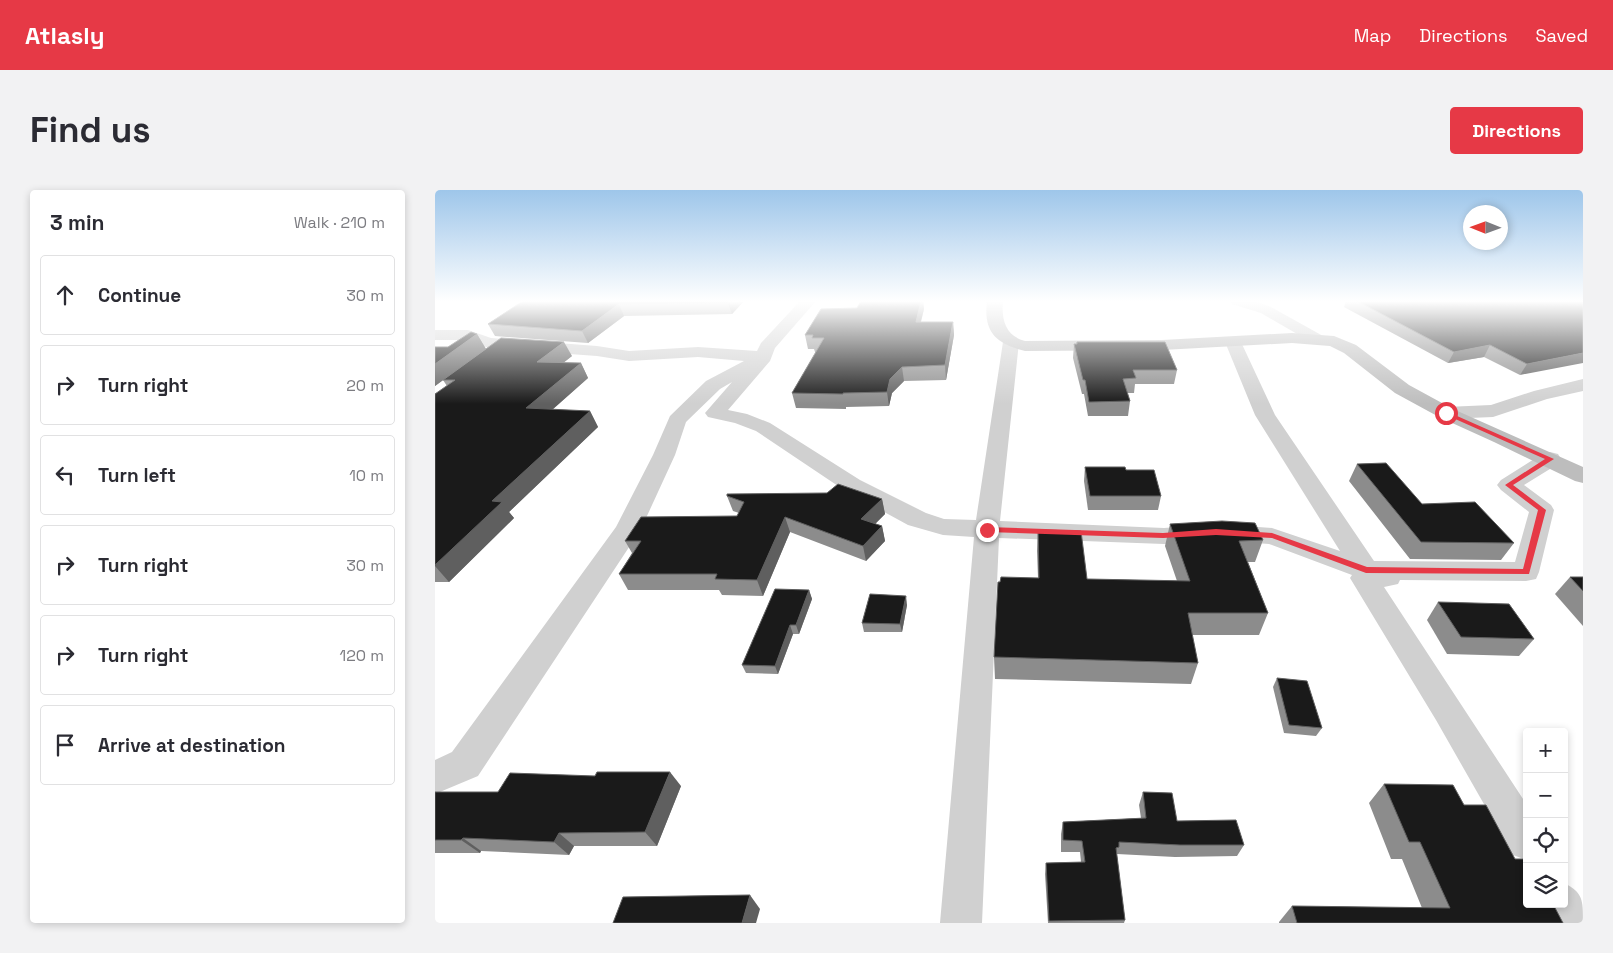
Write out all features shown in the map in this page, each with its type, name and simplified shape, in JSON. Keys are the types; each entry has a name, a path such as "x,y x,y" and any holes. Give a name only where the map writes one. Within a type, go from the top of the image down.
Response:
{"street":[{"path":"469,335 489,343 597,351 629,356 698,352 764,357"},
{"path":"778,335 767,347 764,357 715,413 740,418 763,427 852,485 917,519 943,527 987,530 1163,536 1216,532 1272,536 1366,570 1526,572"},
{"path":"1003,335 1011,342 1025,346 1162,345 1292,338 1334,342 1350,349 1402,389 1446,413 1550,459 1583,476"},
{"path":"1310,335 1317,339"},
{"path":"961,923 987,530 1011,342"},
{"path":"1233,342 1265,414 1366,570"},
{"path":"483,362 506,344"},
{"path":"435,777 465,764 628,530 645,491 664,455 677,420 713,385 764,357"},
{"path":"1446,413 1493,411 1541,395 1583,386"},
{"path":"1493,411 1502,437"},
{"path":"1526,572 1542,510 1509,485 1550,459"},
{"path":"1523,835 1448,710 1364,578 1526,572"},
{"path":"1566,908 1575,923"}],"building":[{"path":"466,335 475,335 435,364 435,347 448,347"},
{"path":"813,335 951,335 945,365 902,367 890,379 887,392 843,394 792,393 824,338 812,338"},
{"path":"1422,335 1583,335 1583,353 1527,364 1490,345 1454,352"},
{"path":"501,338 564,342 537,362 581,363 526,408 590,411 492,501 502,502 435,565 435,394 455,380 443,380"},
{"path":"1077,342 1165,342 1177,370 1133,370 1136,378 1123,379 1130,401 1089,402 1085,380 1083,380 1074,344 1077,344"},
{"path":"1386,463 1422,504 1475,502 1514,543 1421,542 1357,464"},
{"path":"1085,467 1125,467 1126,470 1154,470 1161,496 1090,496"},
{"path":"838,484 882,499 861,519 882,526 863,546 785,517 757,580 715,579 717,574 619,574 641,541 625,541 641,517 737,516 744,502 727,496 727,494 827,493"},
{"path":"1222,521 1255,523 1263,540 1239,541 1268,613 1188,613 1198,663 994,657 998,582 1000,582 1001,577 1039,578 1038,530 1081,531 1087,579 1190,581 1170,524"},
{"path":"1570,577 1583,577 1583,591"},
{"path":"775,589 809,590 796,625 790,625 775,666 742,665"},
{"path":"870,594 906,596 900,624 862,623"},
{"path":"1438,602 1509,604 1534,639 1461,637"},
{"path":"1277,678 1307,681 1322,728 1289,725"},
{"path":"597,772 670,772 645,832 559,833 554,842 463,838 461,840 435,840 435,792 498,792 510,773 595,776"},
{"path":"1384,784 1453,785 1464,805 1486,805 1515,859 1523,859 1523,908 1555,908 1563,923 1297,923 1292,906 1450,908 1420,842 1409,842"},
{"path":"1143,792 1172,793 1177,821 1236,820 1244,845 1180,845 1119,842 1119,847 1116,848 1125,920 1049,921 1046,863 1085,862 1082,841 1063,840 1063,822 1146,818"},
{"path":"750,895 742,923 613,923 623,897"}],"route":[{"path":"987,530 1163,536 1216,532 1272,536 1366,570 1526,572 1542,510 1509,485 1550,459 1446,413"}]}
